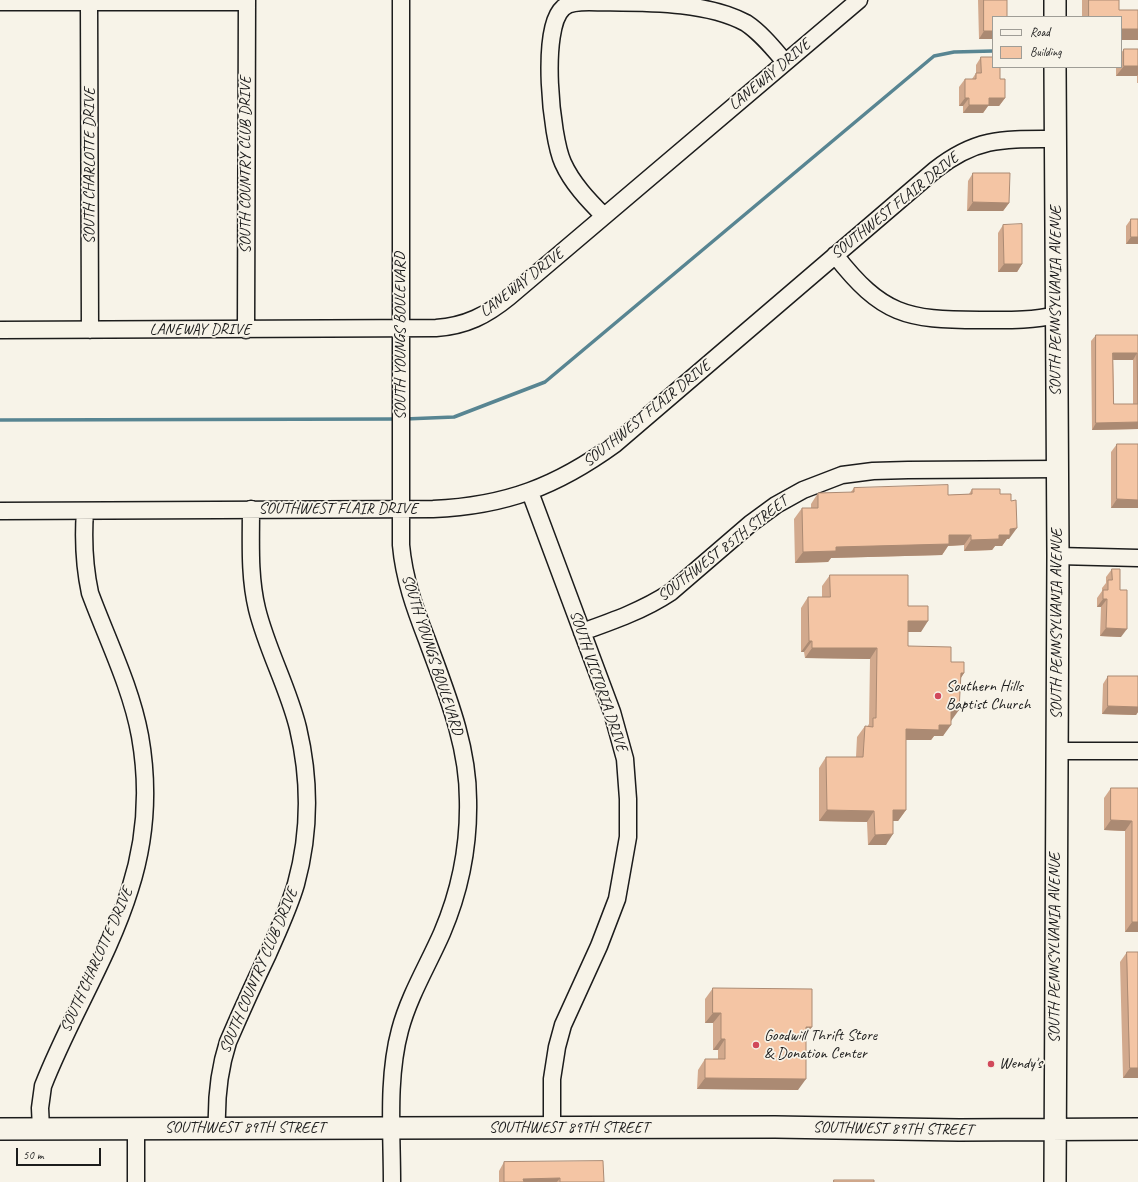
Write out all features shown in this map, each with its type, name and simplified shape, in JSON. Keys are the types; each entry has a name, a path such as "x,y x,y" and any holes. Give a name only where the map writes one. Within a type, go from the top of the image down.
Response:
{"main road":[{"path":"1055,0 1055,16"},
{"name":"SOUTH PENNSYLVANIA AVENUE","path":"1055,68 1058,469 1054,1129 1055,1182"},
{"name":"SOUTHWEST 89TH STREET","path":"0,1129 1138,1129"}],"street":[{"name":"SOUTH YOUNGS BOULEVARD","path":"392,1182 393,1060 400,1030 412,996 442,934 455,896 466,848 468,800 463,754 455,718 405,576 401,545 401,0"},
{"name":"LANEWAY DRIVE","path":"0,330 401,329 448,328 467,323 487,314 510,297 859,0"},
{"path":"0,2 247,1"},
{"name":"SOUTH COUNTRY CLUB DRIVE","path":"246,330 247,1"},
{"name":"SOUTH CHARLOTTE DRIVE","path":"90,2 90,330"},
{"path":"604,216 573,180 563,164 555,141 551,100 551,36 556,17 564,7 577,3 589,2 683,2 706,5 724,11 746,23 757,32 785,62"},
{"name":"SOUTHWEST FLAIR DRIVE","path":"0,511 433,509 474,506 504,500 530,492 576,471 616,444 935,170 961,151 993,140 1055,139"},
{"path":"835,255 870,294 890,307 908,315 934,320 1035,320 1056,315"},
{"name":"SOUTHWEST 85TH STREET","path":"582,632 618,619 660,599 671,592 750,524 776,504 825,481 842,476 873,471 1058,469"},
{"name":"SOUTH VICTORIA DRIVE","path":"530,492 612,712 624,759 628,792 628,836 623,870 611,917 560,1035 552,1079 552,1128"},
{"name":"SOUTH COUNTRY CLUB DRIVE","path":"217,1128 217,1100 222,1058 273,943 296,884 304,843 306,808 304,763 295,717 285,686 265,636 254,597 251,509"},
{"name":"SOUTH CHARLOTTE DRIVE","path":"41,1129 40,1108 43,1086 107,945 130,888 142,838 145,804 144,767 137,724 124,681 90,593 84,557 85,510"},
{"path":"1058,556 1119,556 1138,558"},
{"path":"1057,751 1138,751"},
{"path":"136,1128 136,1182"}],"building":[{"path":"984,0 1007,0 1007,16 992,16 992,31 984,31"},
{"path":"1089,0 1119,0 1119,10 1138,10 1138,29 1122,29 1122,16 1089,16"},
{"path":"1124,49 1138,49 1138,66 1124,66"},
{"path":"981,57 992,57 992,68 1000,68 1000,79 1005,79 1005,98 989,98 989,105 969,105 969,98 965,98 965,79 976,79 976,73 981,73"},
{"path":"973,173 1010,173 1009,203 973,202"},
{"path":"1131,219 1138,219 1138,237 1131,237"},
{"path":"1022,224 1022,264 1004,264 1003,225"},
{"path":"1096,335 1138,335 1138,404 1138,422 1096,423","holes":["1113,353 1137,353 1138,404 1114,404"]},
{"path":"1117,444 1138,444 1138,500 1117,499"},
{"path":"948,485 948,495 972,494 972,489 1000,489 1000,494 1011,494 1011,501 1016,500 1017,528 1010,529 1010,535 999,535 999,539 971,540 971,535 949,535 949,544 836,547 836,551 803,552 802,508 818,508 818,493 854,492 854,488"},
{"path":"1112,569 1120,569 1120,590 1127,590 1127,629 1106,628 1107,599 1103,599 1103,590 1108,590 1108,580 1112,580"},
{"path":"830,575 908,575 908,606 928,606 928,621 908,621 908,646 951,647 951,662 964,662 964,673 961,673 959,710 951,710 951,725 939,725 939,730 906,729 906,810 893,810 893,834 875,835 874,811 827,810 826,757 863,757 865,726 873,727 873,718 876,718 877,648 812,648 812,641 809,641 808,597 830,597"},
{"path":"1108,676 1138,676 1138,707 1108,706"},
{"path":"1111,788 1138,788 1138,922 1132,922 1132,821 1111,820"},
{"path":"1127,952 1138,952 1138,1068 1130,1068"},
{"name":"Goodwill Thrift Store & Donation Center","path":"713,988 812,989 812,1027 806,1027 806,1079 705,1078 705,1059 725,1059 725,1039 721,1039 721,1013 713,1013"},
{"path":"603,1161 604,1182 560,1182 560,1178 523,1179 524,1182 504,1182 504,1162"},
{"path":"834,1180 874,1180 874,1182 834,1182"}],"waterway":[{"path":"405,419 454,417 545,382 934,56 954,52 992,51"},
{"path":"0,420 397,419"}],"place":[{"name":"Southern Hills Baptist Church","path":"938,696"},
{"name":"Goodwill Thrift Store & Donation Center","path":"756,1045"},
{"name":"Wendy's","path":"991,1064"}]}
